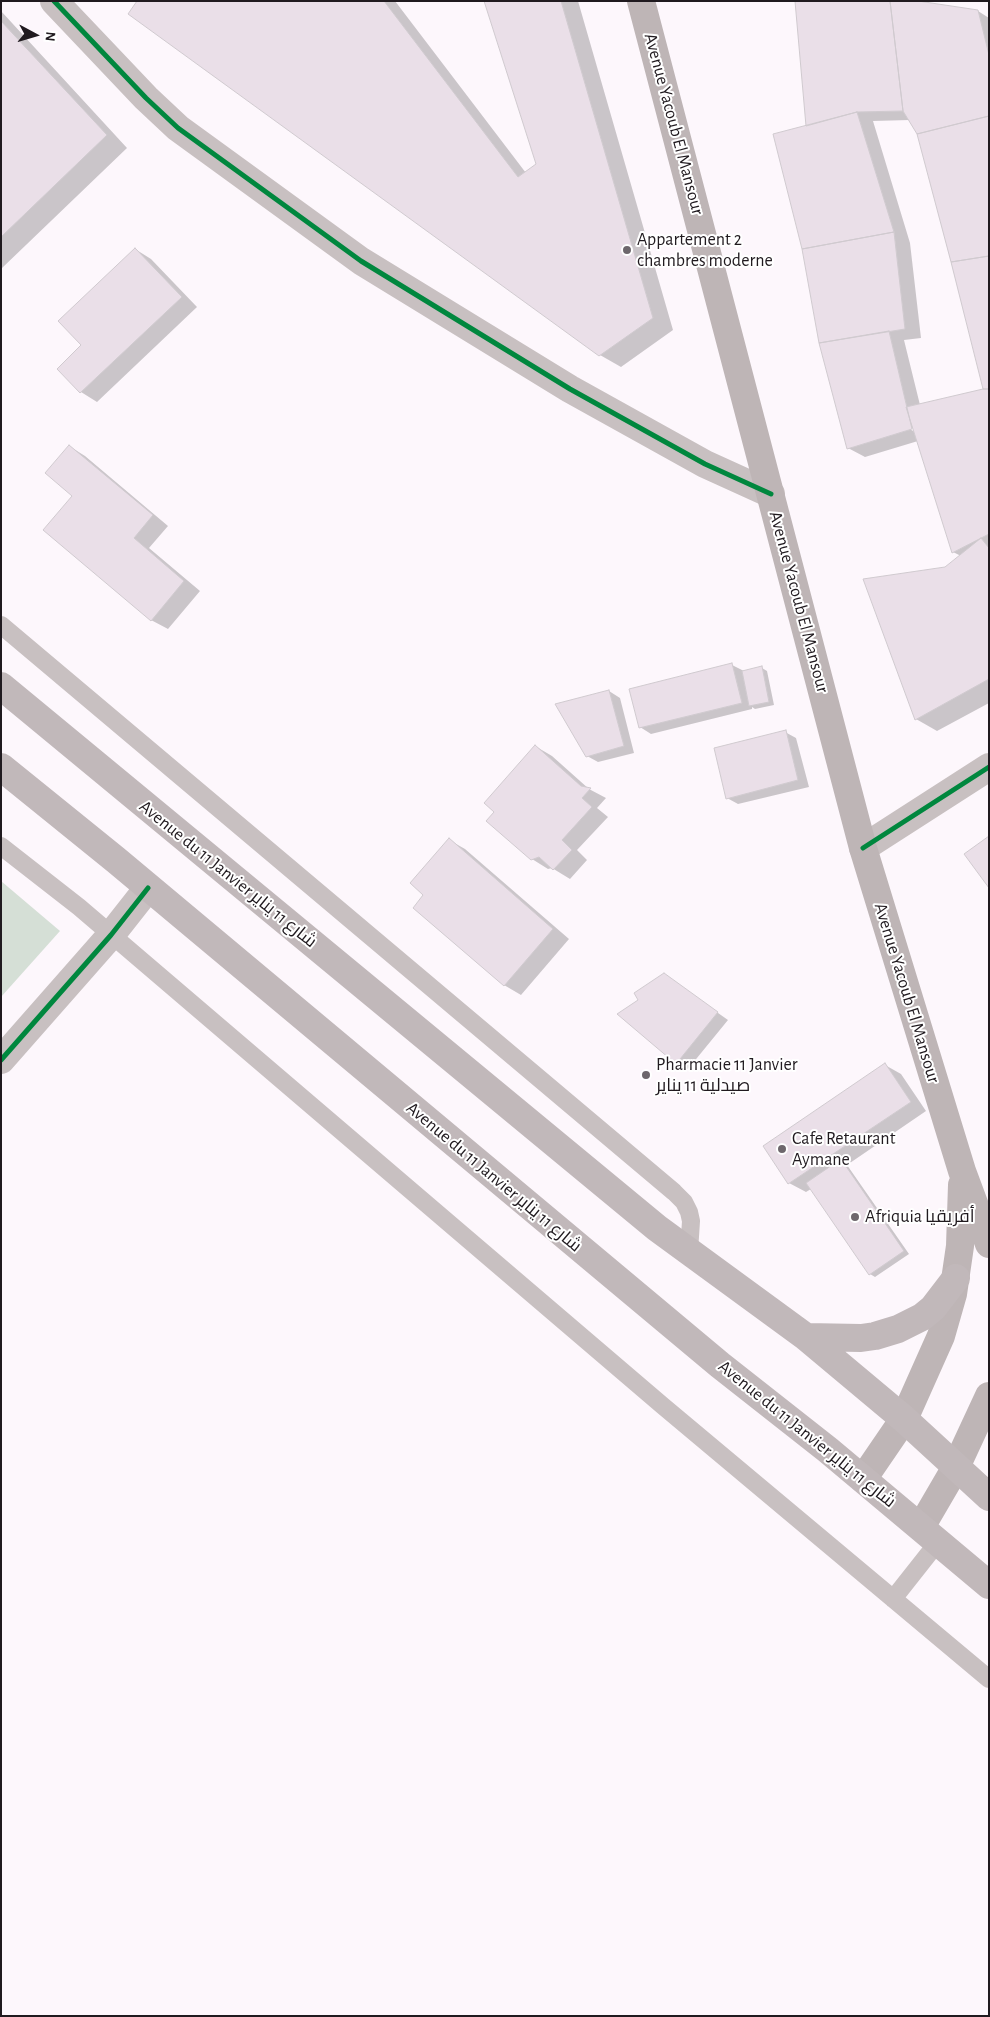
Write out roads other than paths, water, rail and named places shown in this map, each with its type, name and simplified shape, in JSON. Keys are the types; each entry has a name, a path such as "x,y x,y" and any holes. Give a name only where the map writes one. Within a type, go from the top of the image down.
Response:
{"main road":[{"name":"Avenue Yacoub El Mansour","path":"643,2 863,848 962,1171 989,1244"},
{"name":"Avenue du 11 Janvier شارع 11 يناير","path":"1,686 649,1222 806,1337 904,1419 989,1497"},
{"name":"Avenue du 11 Janvier شارع 11 يناير","path":"1,767 116,860 720,1365 864,1479 989,1585"},
{"name":"Avenue Yacoub El Mansour","path":"864,1479 904,1419 941,1336 949,1313 960,1246 962,1171"},
{"path":"806,1337 861,1338 898,1329 922,1317 932,1308 956,1278"},
{"path":"929,1534 956,1467 989,1396"}],"street":[{"path":"54,1 146,98 178,128 361,261 570,389 705,464 771,494"},
{"path":"863,848 989,767"},
{"path":"1,1060 111,935 148,888"}],"lane":[{"path":"1,625 674,1192 684,1202 689,1212 691,1221 689,1252"},
{"path":"1,846 111,935 663,1406 989,1679"},
{"path":"893,1599 929,1534"}],"place":[{"name":"Appartement 2 chambres moderne","path":"627,250"},
{"name":"Pharmacie 11 Janvier صيدلية 11 يناير","path":"646,1075"},
{"name":"Cafe Retaurant Aymane","path":"782,1149"},
{"name":"Afriquia أفريقيا","path":"855,1217"}]}
